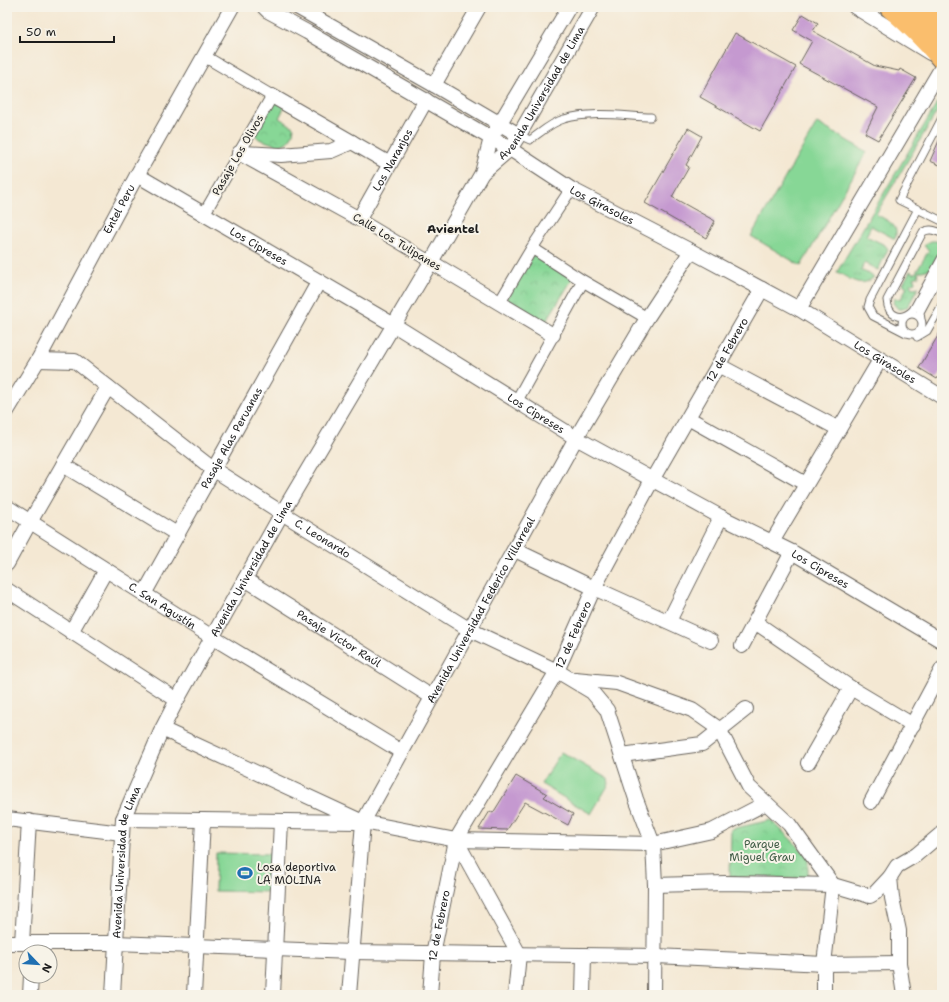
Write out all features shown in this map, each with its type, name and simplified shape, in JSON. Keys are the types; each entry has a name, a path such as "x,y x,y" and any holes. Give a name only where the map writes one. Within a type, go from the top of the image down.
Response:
{"main road":[{"path":"891,7 912,26 942,59"},
{"path":"902,7 942,30"}],"street":[{"name":"Entel Peru","path":"7,411 38,360 137,175 232,7"},
{"name":"Los Girasoles","path":"264,7 268,11 510,148 571,189 799,309 942,397"},
{"path":"297,7 319,12 434,85 519,135"},
{"name":"Avenida Universidad de Lima","path":"113,995 122,826 162,729 282,513 394,325 482,173 491,138 569,7"},
{"name":"Avenida Universidad de Lima","path":"482,173 510,148 519,135 593,7"},
{"path":"855,7 942,59"},
{"path":"434,85 474,9"},
{"path":"307,32 319,12"},
{"path":"204,56 390,164"},
{"path":"799,309 942,68"},
{"name":"Pasaje Los Olivos","path":"204,214 272,96"},
{"name":"Los Naranjos","path":"359,219 426,100"},
{"path":"239,153 281,156 331,151 352,142"},
{"name":"Calle Los Tulipanes","path":"239,153 359,219 553,335"},
{"name":"Los Cipreses","path":"137,175 394,325 576,438 721,517 792,552 942,641"},
{"path":"500,302 532,248 571,189"},
{"path":"532,248 583,281 647,318"},
{"name":"Avenida Universidad Federico Villarreal","path":"349,995 351,952 363,822 576,438 647,318 691,251"},
{"name":"Pasaje Alas Peruanas","path":"144,594 318,281"},
{"path":"516,402 583,281"},
{"name":"12 de Febrero","path":"430,995 433,954 456,840 557,671 594,588 652,480 762,289"},
{"name":"C. Leonardo","path":"38,360 75,361 213,469 470,630 557,671 592,692 607,710 636,799 653,844 656,994"},
{"path":"772,542 880,360"},
{"path":"718,365 839,429"},
{"path":"7,564 108,387"},
{"path":"688,418 806,484"},
{"path":"63,465 177,534"},
{"name":"C. San Agustín","path":"7,507 212,637 402,752"},
{"path":"669,621 721,517"},
{"path":"515,550 711,641"},
{"path":"742,646 792,552"},
{"path":"72,632 106,570"},
{"name":"Pasaje Victor Raúl","path":"245,579 432,697"},
{"path":"7,590 177,700"},
{"path":"755,622 851,688 913,725"},
{"path":"871,802 942,669"},
{"path":"570,679 617,683 692,710 719,730 749,787 789,824 833,885 824,964 824,995"},
{"path":"808,763 851,688"},
{"path":"622,755 702,744 746,709"},
{"path":"162,729 363,822"},
{"path":"7,819 122,826 203,820 363,822 456,840 653,844 712,831 766,803"},
{"path":"194,995 203,820"},
{"path":"29,821 29,944"},
{"path":"273,995 281,821"},
{"path":"655,885 725,883 833,885 870,896 875,893 897,866 916,855 942,833"},
{"path":"456,840 519,954 515,995"},
{"path":"890,876 892,898 899,931 899,963 904,995"},
{"path":"7,943 18,944"},
{"path":"58,945 115,943 351,952 656,956 824,964 899,963"},
{"path":"583,995 584,955"},
{"path":"30,995 31,984"}],"lane":[{"path":"519,135 530,140 552,124 564,119 592,115 651,117"},
{"path":"942,118 899,200 942,221"},
{"path":"918,209 870,300 868,307 873,316 917,337 927,330 942,305"},
{"path":"921,320 916,315 910,314 902,317 896,316 891,312 887,300 923,232 932,229 942,233"},
{"path":"942,257 913,310 904,318 902,328 908,334 916,334 921,329 920,312 942,272"}],"green space":[{"path":"942,95 942,103 876,214 894,226 896,230 895,239 871,226 866,236 885,245 888,249 878,270 864,263 861,270 874,277 869,281 860,283 851,280 837,272"},
{"path":"273,98 285,106 279,118 294,128 290,140 279,146 259,139 253,133"},
{"path":"817,123 867,152 801,266 751,236"},
{"path":"932,241 939,243 940,251 930,269 918,272 919,276 914,278 915,282 910,284 912,288 919,287 908,306 903,309 898,309 893,303 895,298 900,300 907,287 903,284 910,271 915,274 929,250 924,246 928,242"},
{"path":"534,253 573,278 545,323 506,299"},
{"path":"561,752 608,779 609,784 591,814 541,784"},
{"name":"Parque Miguel Grau","path":"771,820 808,856 808,879 730,877 731,829"},
{"name":"Losa deportiva LA MOLINA","path":"216,853 274,854 274,892 215,891"}],"building":[{"path":"803,14 818,23 813,31 875,66 899,71 900,69 916,78 878,140 865,133 878,107 799,64 812,41 793,30"},
{"path":"735,33 796,67 760,131 700,97"},
{"path":"688,128 702,136 686,165 689,167 672,197 715,221 706,238 645,203"},
{"path":"942,134 942,166 930,161"},
{"path":"942,329 942,371 937,379 919,368"},
{"path":"516,776 547,794 544,797 573,814 568,825 525,802 507,830 479,829 490,811 493,813"}],"place":[{"name":"Losa deportiva LA MOLINA","path":"245,873"}],"district":[{"name":"Avientel","path":"453,229"}]}
